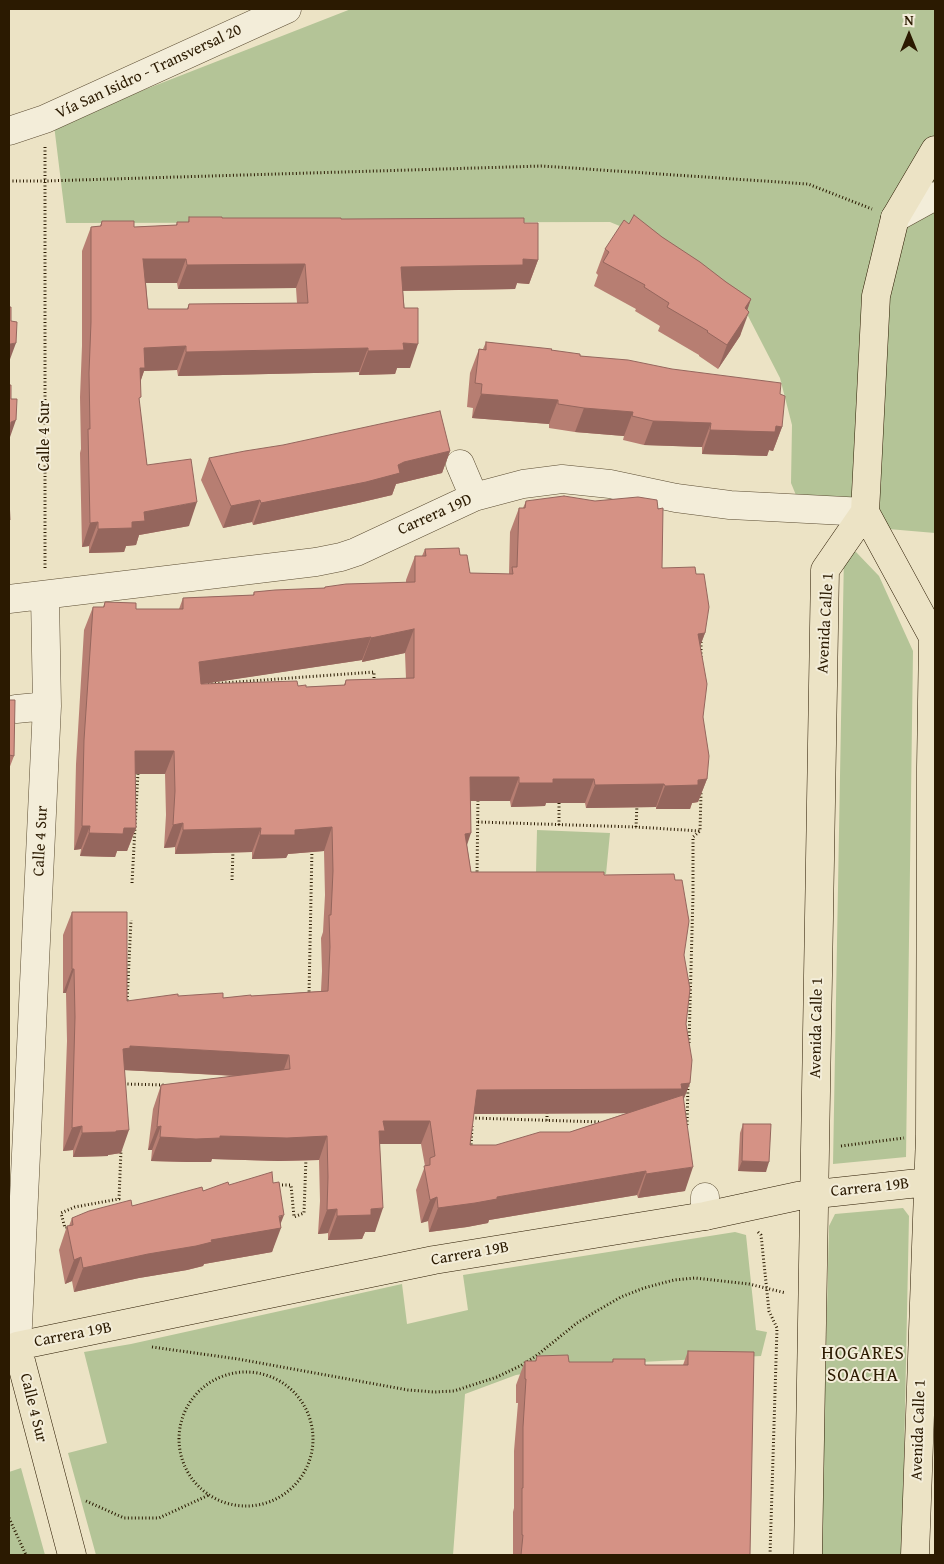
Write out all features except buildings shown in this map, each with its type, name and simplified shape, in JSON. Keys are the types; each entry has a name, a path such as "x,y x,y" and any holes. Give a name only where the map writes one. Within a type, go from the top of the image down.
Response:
{"main road":[{"path":"865,512 876,296 895,218 935,150"},
{"name":"Avenida Calle 1","path":"808,1555 825,570 865,512 933,638 930,1134 932,1181 915,1555"},
{"name":"Carrera 19B","path":"13,1347 705,1206 932,1181"},
{"name":"Calle 4 Sur","path":"13,1347 72,1555"}],"street":[{"name":"Vía San Isidro - Transversal 20","path":"9,131 45,119 287,9"},
{"path":"895,218 935,196"},
{"path":"460,464 474,497"},
{"name":"Carrera 19D","path":"9,600 316,562 341,557 356,552 474,497 523,484 562,479 610,484 676,498 730,505 865,512"},
{"name":"Calle 4 Sur","path":"13,1347 46,919 47,706 45,596"},
{"path":"16,709 47,706"}],"path":[{"name":"Calle 4 Sur","path":"45,119 45,596"},
{"path":"9,181 542,166 808,184 895,218"},
{"path":"701,634 701,664"},
{"path":"206,684 374,672 373,684"},
{"path":"235,682 235,692"},
{"path":"132,884 138,765"},
{"path":"689,1045 693,837 700,831 700,792"},
{"path":"477,879 478,793"},
{"path":"559,796 559,825"},
{"path":"636,827 637,798"},
{"path":"478,822 700,831"},
{"path":"309,999 313,839"},
{"path":"232,880 233,840"},
{"path":"684,895 693,895"},
{"path":"127,1007 131,920"},
{"path":"123,1094 124,1074"},
{"path":"688,1075 686,1125 688,1134"},
{"path":"124,1084 172,1085"},
{"path":"547,1101 547,1121"},
{"path":"471,1151 472,1108"},
{"path":"472,1118 606,1122"},
{"path":"678,1125 686,1125"},
{"path":"815,1149 930,1134"},
{"path":"74,1226 65,1228 61,1214 75,1207 119,1199 121,1142"},
{"path":"268,1186 278,1184 291,1185 294,1217 304,1214 306,1156"},
{"path":"755,1230 761,1235 769,1311 777,1328 770,1555"},
{"path":"151,1347 238,1359 408,1390 454,1391 497,1377 520,1366 536,1356 577,1323 621,1297 644,1288 674,1280 695,1278 717,1279 793,1294"},
{"path":"241,1372 263,1374 283,1383 299,1397 309,1416 314,1437 311,1460 300,1480 283,1496 261,1505 238,1506 216,1500 209,1495 197,1487 184,1468 178,1446 179,1424 187,1404 202,1388 220,1376 241,1372"},
{"path":"81,1499 124,1518 158,1518 209,1495"},
{"path":"9,1518 26,1555"}],"green space":[{"path":"351,9 935,9 935,533 807,522 791,483 792,425 780,378 747,314 644,236 610,222 66,223 54,125"},
{"path":"856,552 879,576 913,651 906,1157 833,1164 844,554"},
{"path":"537,830 610,833 606,874 536,873"},
{"path":"903,1208 909,1216 902,1555 821,1555 829,1226 835,1214"},
{"path":"735,1232 746,1235 756,1330 767,1332 761,1356 581,1365 516,1375 465,1394 453,1555 96,1555 68,1453 107,1443 84,1352 131,1344 402,1284 407,1324 468,1310 463,1275"},
{"path":"21,1468 45,1555 9,1555 9,1472"}],"district":[{"name":"HOGARES SOACHA","path":"863,1365"}]}
